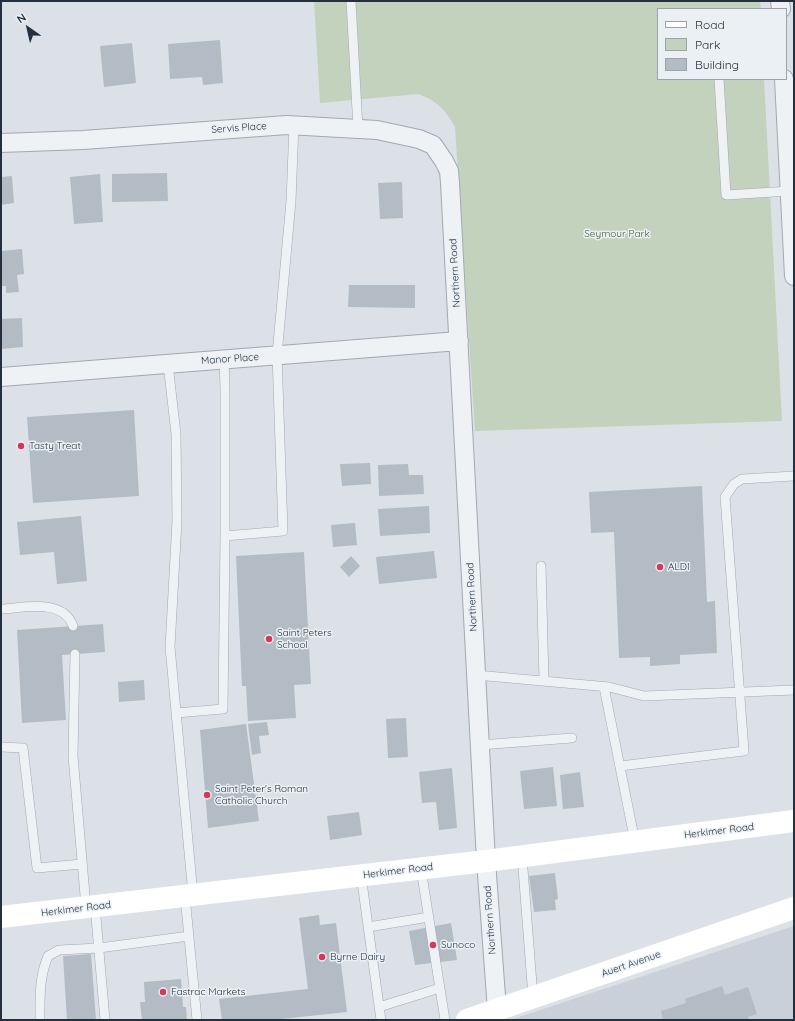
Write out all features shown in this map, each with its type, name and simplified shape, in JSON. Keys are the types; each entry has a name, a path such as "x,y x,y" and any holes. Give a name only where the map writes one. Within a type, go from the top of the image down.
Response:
{"main road":[{"name":"Herkimer Road","path":"1,918 421,869 794,821"},
{"name":"Auert Avenue","path":"467,1020 794,908"}],"street":[{"path":"784,80 792,191 794,276"},
{"name":"Servis Place","path":"1,143 83,140 294,126 377,130 419,139 433,145 449,171 450,183"},
{"name":"Northern Road","path":"450,183 486,861 497,1010"},
{"name":"Manor Place","path":"1,377 459,340"}],"lane":[{"path":"351,1 358,129"},
{"path":"719,80 726,194 792,191"},
{"path":"225,536 283,531 277,355 291,201 294,126"},
{"path":"176,713 223,709 225,536 224,359"},
{"path":"168,364 176,434 177,521 170,647 189,896 189,936 197,1020"},
{"path":"620,766 744,751 725,497 734,484 742,479 794,476"},
{"path":"541,566 544,681"},
{"path":"1,609 42,606 57,609 69,618 73,626"},
{"path":"75,654 74,756 82,864 99,948 105,1020"},
{"path":"476,676 604,687 644,696 794,690"},
{"path":"604,687 635,842"},
{"path":"480,746 572,738"},
{"path":"1,747 23,748 37,868 82,864"},
{"path":"522,856 534,998"},
{"path":"421,869 445,1020"},
{"path":"361,876 381,1020"},
{"path":"368,927 429,917"},
{"path":"40,1020 40,984 42,970 48,956 59,950 99,948 189,936"},
{"path":"380,1007 440,988"}],"shaded area":[{"path":"794,926 794,1020 510,1020"}],"green space":[{"name":"Seymour Park","path":"314,1 760,1 761,8 657,8 657,80 764,80 782,421 475,431 455,127 448,115 440,106 418,94 320,103"}],"building":[{"path":"220,40 223,83 203,85 202,77 170,79 168,44"},
{"path":"132,43 136,83 104,87 100,46"},
{"path":"167,173 168,201 112,202 112,174"},
{"path":"100,174 103,222 74,224 70,177"},
{"path":"12,176 14,203 1,205 1,177"},
{"path":"402,182 403,218 380,219 378,183"},
{"path":"22,249 24,274 17,275 19,292 6,293 6,286 1,286 1,251"},
{"path":"349,285 415,285 415,308 348,307"},
{"path":"22,318 23,347 1,349 1,319"},
{"path":"134,410 139,496 33,503 27,417"},
{"path":"370,463 371,484 342,486 340,464"},
{"path":"408,464 409,475 423,475 424,494 379,496 378,465"},
{"name":"ALDI","path":"702,486 707,602 715,601 717,653 680,655 680,664 650,666 650,657 619,658 614,532 591,533 589,492"},
{"path":"429,506 430,533 380,536 378,509"},
{"path":"81,516 87,581 57,584 54,552 20,555 17,522"},
{"path":"355,523 357,545 333,547 331,525"},
{"path":"434,551 437,578 379,584 376,557"},
{"path":"304,552 311,684 294,685 296,718 248,721 246,686 242,686 236,556"},
{"path":"351,556 360,566 349,577 340,567"},
{"path":"103,624 105,652 62,655 66,720 22,723 17,630"},
{"path":"144,680 145,700 119,702 118,682"},
{"path":"406,718 408,757 388,758 386,719"},
{"path":"267,722 269,735 259,736 261,753 252,755 248,724"},
{"path":"246,724 259,821 208,828 200,730"},
{"path":"553,767 557,806 524,809 520,771"},
{"path":"452,768 457,828 439,830 436,802 422,803 419,772"},
{"path":"580,772 584,807 563,809 560,775"},
{"path":"359,812 362,835 330,840 327,816"},
{"path":"555,873 558,899 555,900 556,910 534,912 529,876"},
{"name":"Byrne Dairy","path":"319,915 320,925 336,923 347,1012 272,1020 222,1020 219,999 308,989 299,918"},
{"name":"Sunoco","path":"451,923 457,960 415,965 409,931"},
{"path":"91,954 96,1020 67,1020 63,956"},
{"name":"Fastrac Markets","path":"181,979 183,1007 186,1007 187,1020 142,1020 140,1002 145,1002 144,982"},
{"path":"722,986 725,995 748,987 757,1014 748,1017 748,1020 663,1020 661,1011 686,1003 685,999"}],"place":[{"name":"Tasty Treat","path":"21,446"},
{"name":"ALDI","path":"660,567"},
{"name":"Saint Peters School","path":"269,639"},
{"name":"Saint Peter's Roman Catholic Church","path":"207,795"},
{"name":"Sunoco","path":"433,945"},
{"name":"Byrne Dairy","path":"322,957"},
{"name":"Fastrac Markets","path":"163,992"}]}
